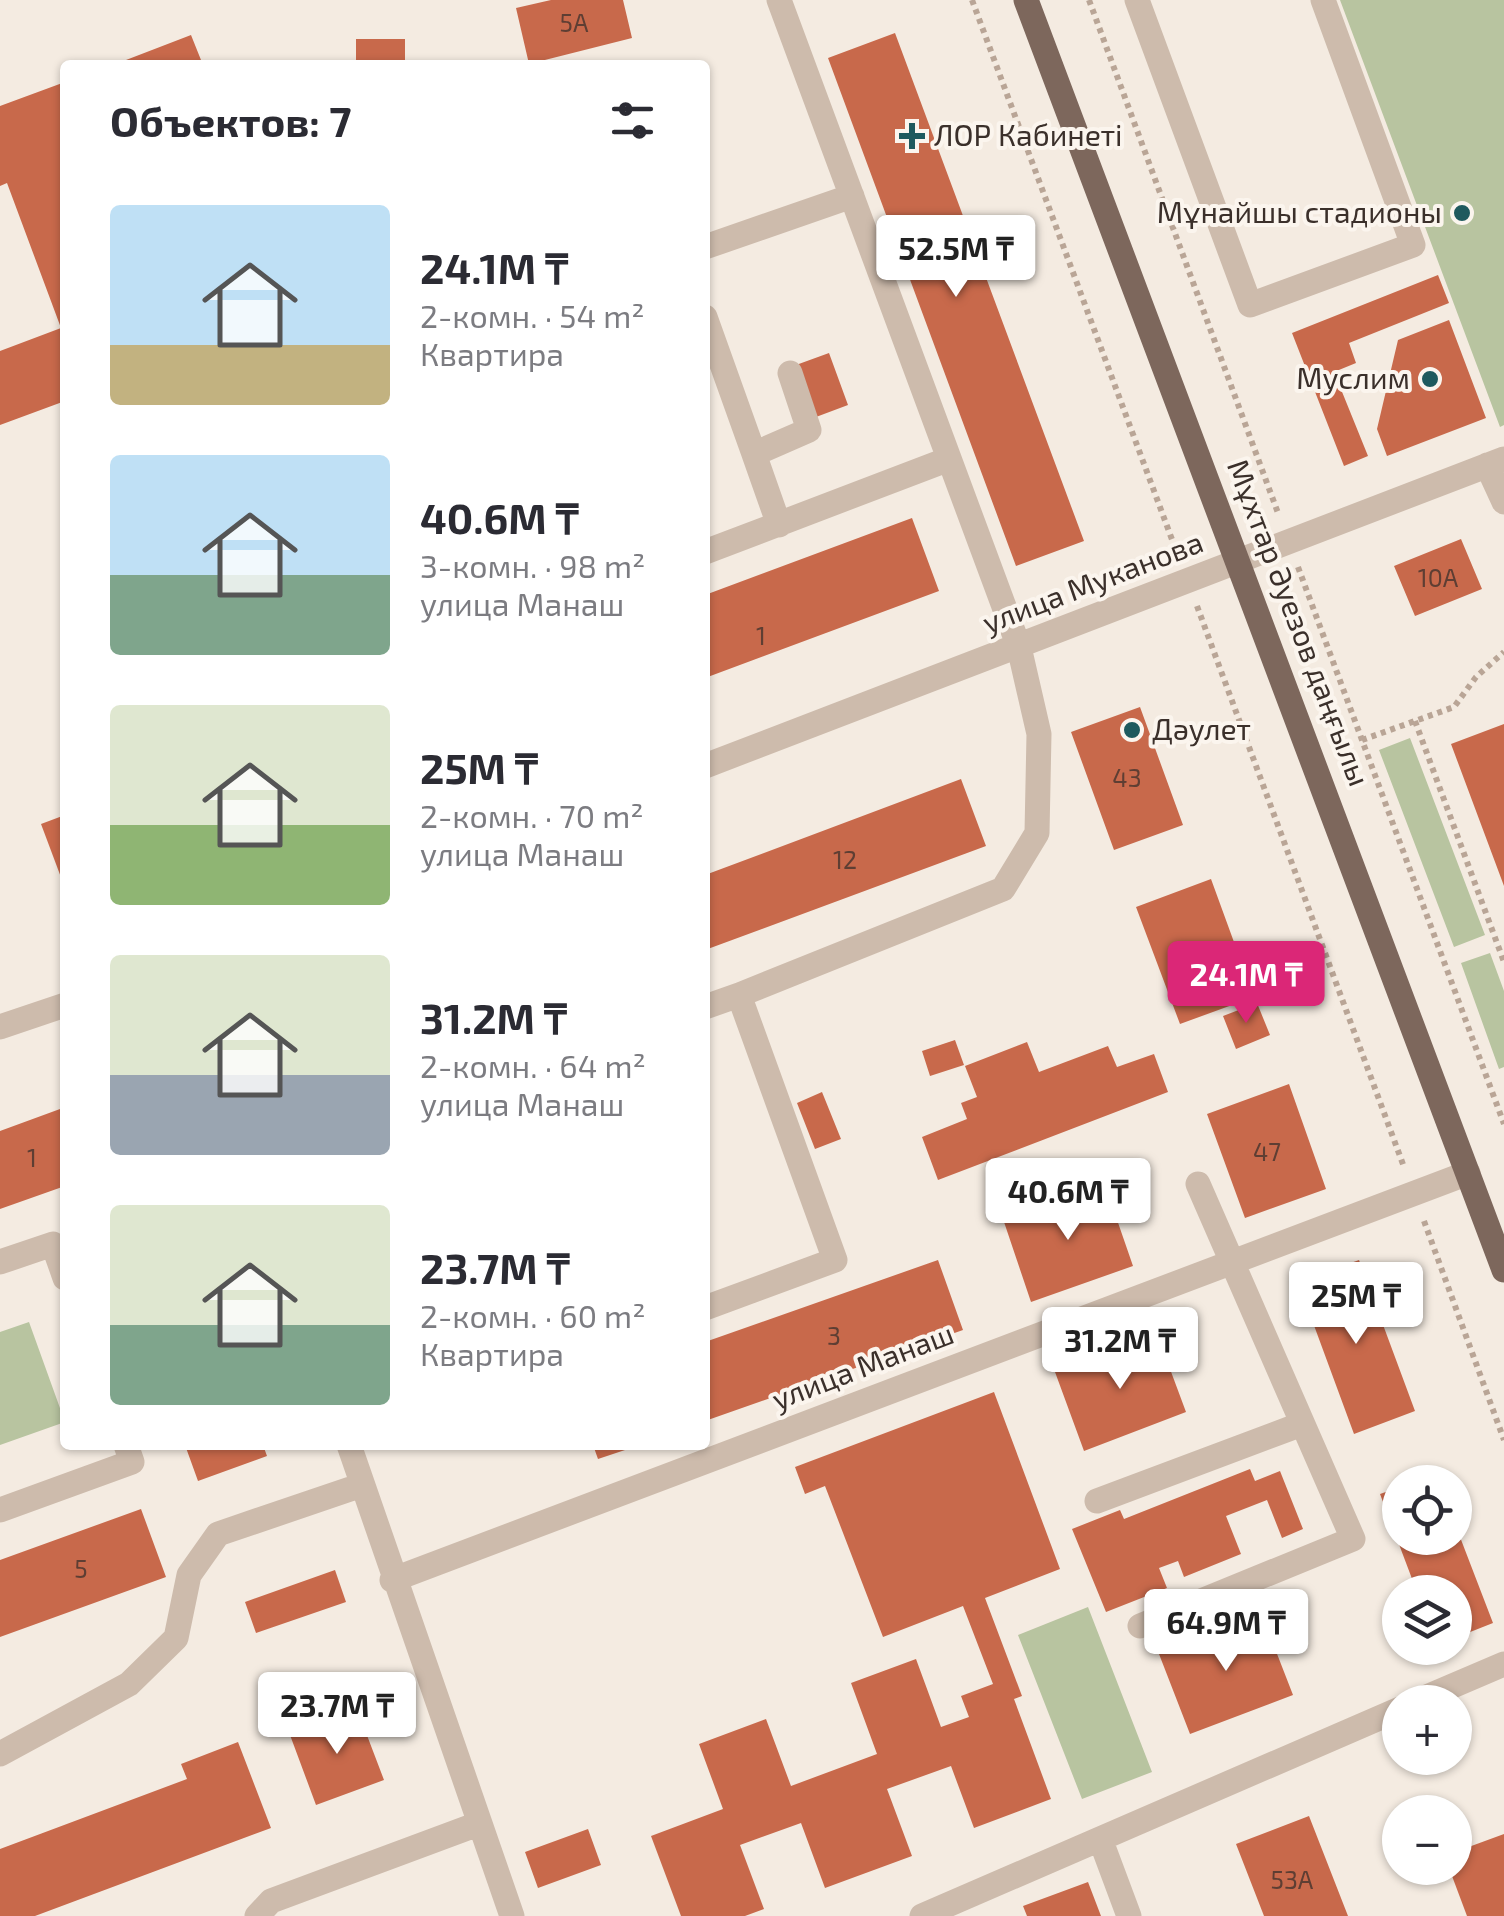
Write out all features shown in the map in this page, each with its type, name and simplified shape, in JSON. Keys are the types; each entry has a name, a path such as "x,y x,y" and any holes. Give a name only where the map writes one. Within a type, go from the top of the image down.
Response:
{"main road":[{"name":"Мұхтар Әуезов даңғылы","path":"1026,0 1504,1270"}],"street":[{"path":"710,1005 1003,890 1036,833 1039,734 1020,647 779,0"},
{"path":"1137,0 1250,305 1413,245 1322,0"},
{"path":"710,245 852,196"},
{"path":"710,330 779,525"},
{"path":"754,454 810,430 790,373"},
{"path":"710,550 949,459"},
{"path":"1496,462 1504,502"},
{"name":"улица Муканова","path":"710,764 1496,462"},
{"path":"710,1306 835,1260 739,995"},
{"path":"0,1027 60,1007"},
{"name":"улица Манаш","path":"392,1580 1468,1173"},
{"path":"1140,1626 1352,1539 1198,1184"},
{"path":"0,1262 52,1244 60,1265"},
{"path":"1097,1501 1302,1424"},
{"path":"0,1510 132,1462 128,1450"},
{"path":"351,1450 392,1580 512,1916"},
{"path":"0,1754 130,1684 176,1638 189,1574 218,1534 362,1485"},
{"path":"1455,1685 1504,1664"},
{"path":"922,1916 987,1904 1101,1841 1382,1717"},
{"path":"257,1916 270,1901 478,1824"},
{"path":"1101,1841 1129,1916"}],"path":[{"path":"972,0 1504,1440"},
{"path":"1362,740 1454,707 1476,676 1504,652"},
{"path":"1416,721 1504,962"}],"green space":[{"name":"Мұнайшы стадионы","path":"1340,0 1504,0 1504,425 1500,427"},
{"path":"1410,738 1485,935 1454,947 1379,750"},
{"path":"1490,953 1504,991 1504,1067 1499,1069 1461,963"},
{"path":"29,1322 60,1408 60,1424 0,1445 0,1332"},
{"path":"1088,1607 1152,1772 1082,1799 1018,1635"}],"building":[{"path":"551,0 623,0 632,38 545,60 528,60 516,8"},
{"path":"895,33 1084,541 1016,566 828,58"},
{"path":"191,35 201,60 126,60"},
{"path":"356,39 405,39 405,60 356,60"},
{"path":"60,84 60,325 7,183 0,186 0,106"},
{"path":"1438,275 1449,303 1349,343 1356,363 1334,372 1368,456 1344,466 1292,333"},
{"name":"Муслим","path":"1449,320 1486,418 1387,456 1377,429 1398,340"},
{"path":"60,328 60,403 0,425 0,351"},
{"path":"829,353 848,405 816,417 796,365"},
{"path":"912,518 939,591 710,676 710,593"},
{"path":"1461,539 1482,589 1415,616 1394,566"},
{"path":"1140,707 1183,825 1114,850 1071,732"},
{"path":"1504,724 1504,886 1451,744"},
{"path":"961,779 986,846 710,948 710,873"},
{"path":"60,817 60,875 41,824"},
{"path":"1211,879 1254,997 1180,1024 1136,907"},
{"path":"1257,1003 1270,1035 1236,1049 1223,1016"},
{"path":"955,1040 964,1065 930,1076 922,1051"},
{"path":"1027,1042 1039,1072 1108,1046 1117,1067 1154,1054 1168,1092 938,1180 922,1137 967,1119 961,1103 977,1097 965,1066"},
{"path":"1289,1084 1326,1189 1245,1218 1207,1114"},
{"path":"822,1092 841,1139 815,1149 797,1103"},
{"path":"60,1109 60,1188 0,1209 0,1131"},
{"path":"1105,1185 1133,1266 1031,1302 1003,1219"},
{"path":"938,1260 963,1330 710,1419 710,1340"},
{"path":"1359,1260 1415,1411 1354,1434 1298,1282"},
{"path":"1157,1334 1186,1412 1084,1451 1055,1372"},
{"path":"994,1392 1060,1569 985,1598 1022,1696 1014,1699 1051,1799 974,1828 951,1766 887,1789 912,1856 825,1888 801,1823 740,1845 764,1909 745,1916 681,1916 651,1836 723,1809 699,1744 766,1719 791,1786 877,1754 851,1683 916,1659 941,1727 969,1717 961,1696 993,1684 963,1606 883,1637 825,1486 805,1494 795,1467"},
{"path":"187,1450 265,1450 267,1456 198,1481"},
{"path":"595,1450 625,1450 598,1459"},
{"path":"1250,1469 1255,1481 1280,1471 1303,1529 1282,1538 1267,1500 1226,1516 1241,1554 1184,1577 1178,1561 1159,1568 1167,1588 1106,1612 1072,1529 1120,1510 1124,1519"},
{"path":"141,1509 166,1577 0,1637 0,1560"},
{"path":"1403,1555 1467,1555 1493,1623 1472,1631 1472,1575 1411,1575"},
{"path":"335,1570 346,1602 256,1633 245,1602"},
{"path":"1262,1615 1293,1695 1190,1734 1159,1654"},
{"path":"357,1709 384,1780 316,1805 290,1735"},
{"path":"238,1742 271,1828 35,1916 0,1916 0,1849 187,1779 181,1764"},
{"path":"1309,1816 1348,1916 1264,1916 1236,1844"},
{"path":"588,1829 601,1865 538,1888 525,1852"},
{"path":"1504,1834 1504,1916 1467,1916 1455,1885 1472,1885 1472,1846"},
{"path":"1088,1882 1101,1916 1027,1916 1023,1906"}],"place":[{"name":"ЛОР Кабинетi","path":"912,136"},
{"name":"Мұнайшы стадионы","path":"1462,213"},
{"name":"Муслим","path":"1430,379"},
{"name":"Дәулет","path":"1132,730"}]}
